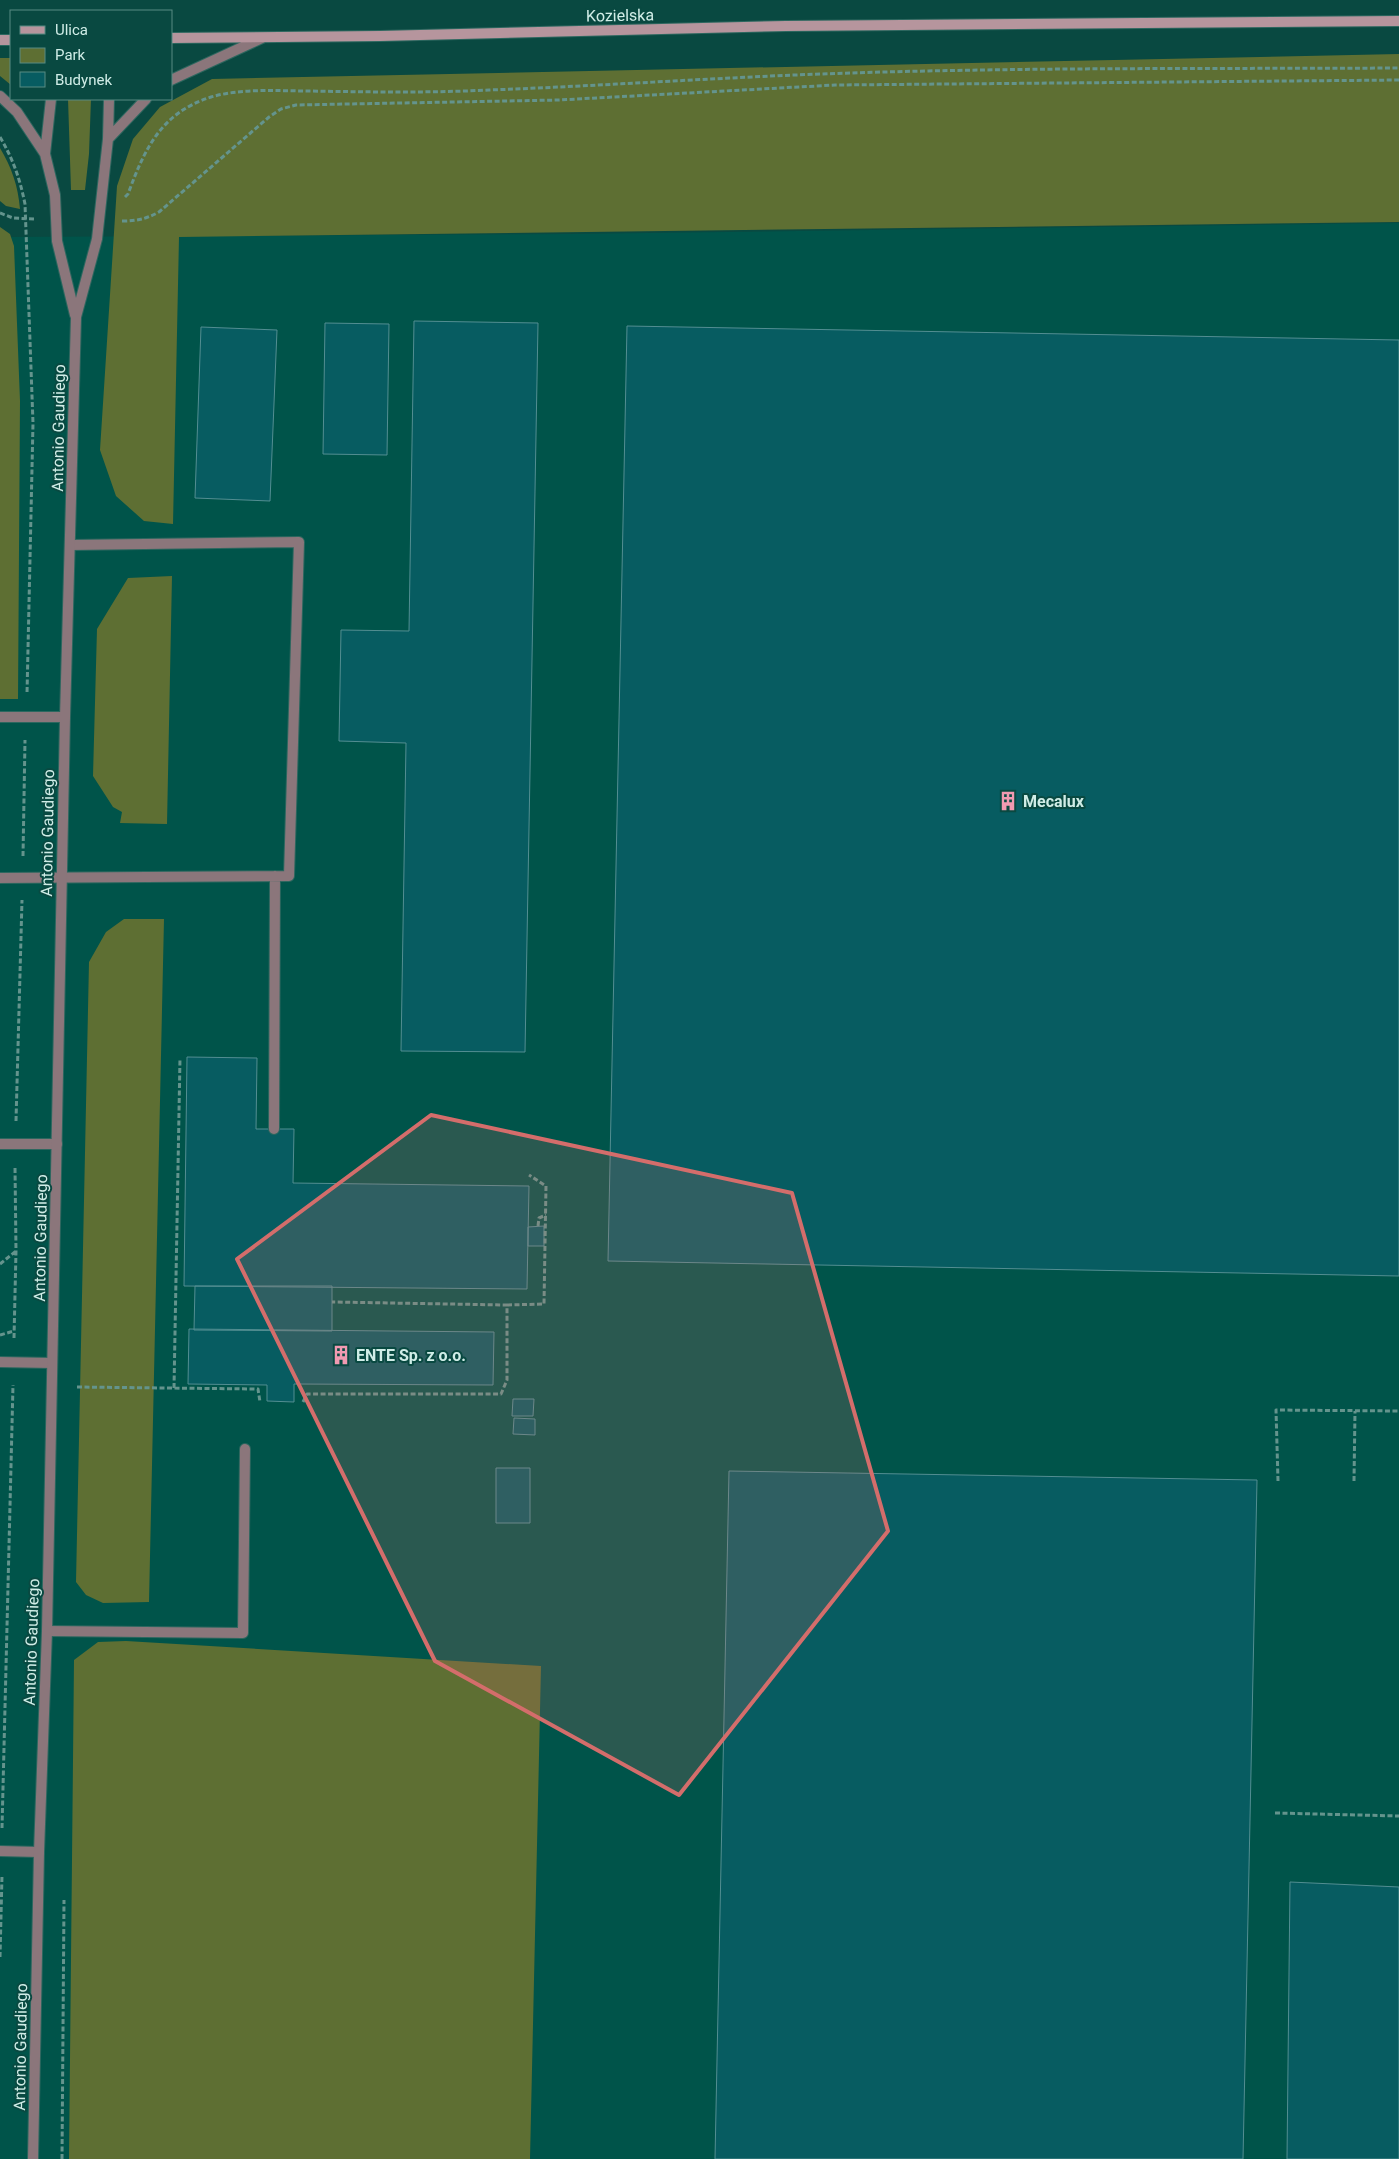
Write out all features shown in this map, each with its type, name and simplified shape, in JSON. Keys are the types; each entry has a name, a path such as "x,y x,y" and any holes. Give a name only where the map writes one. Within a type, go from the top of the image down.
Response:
{"street":[{"name":"Kozielska","path":"172,38 262,38 776,26 1399,21"},
{"path":"172,80 262,38"},
{"name":"Antonio Gaudiego","path":"0,96 17,112 46,154"},
{"name":"Antonio Gaudiego","path":"51,100 46,154 55,195 57,241 76,317"},
{"name":"Antonio Gaudiego","path":"33,2159 39,1852 47,1631 61,878 76,317 97,239 108,140 109,100"},
{"path":"108,140 145,100"},
{"path":"0,878 289,876 299,542 70,545"},
{"path":"0,717 65,717"},
{"path":"274,1129 275,876"},
{"path":"0,1144 57,1144"},
{"path":"0,1362 52,1363"},
{"path":"47,1631 243,1633 245,1449"},
{"path":"0,1851 39,1852"}],"path":[{"path":"123,198 128,194 147,146 170,120 198,102 214,96 246,91 438,92 588,87 821,74 1399,68"},
{"path":"116,221 135,221 148,218 159,212 269,117 281,109 296,106 559,100 835,85 1399,80"},
{"path":"0,137 12,158 20,178 25,204 24,219 33,423 26,696"},
{"path":"0,213 13,218 42,219"},
{"path":"24,823 26,739"},
{"path":"16,1103 21,910"},
{"path":"174,1388 180,1058"},
{"path":"332,1302 544,1304 546,1186 529,1175"},
{"path":"0,1336 14,1331 16,1250 14,1186"},
{"path":"538,1226 539,1218 546,1215"},
{"path":"0,1264 16,1250"},
{"path":"303,1402 307,1394 501,1394 507,1380 507,1305"},
{"path":"77,1387 258,1389 260,1402"},
{"path":"2,1834 12,1406"},
{"path":"1278,1481 1276,1410 1399,1411"},
{"path":"1354,1481 1355,1411"},
{"path":"1275,1814 1399,1816"},
{"path":"0,1957 2,1869"},
{"path":"62,2159 64,1894"}],"highlighted area":[{"path":"431,1115 792,1193 888,1531 679,1795 435,1661 237,1259"}],"shaded area":[{"path":"1399,223 1399,2159 0,2159 0,237 569,234"}],"green space":[{"path":"1399,54 1399,222 179,237 173,524 144,521 116,496 100,450 117,186 133,139 160,107 212,79"},
{"path":"0,58 10,58 10,84 0,76"},
{"path":"68,100 91,100 89,154 85,190 71,190"},
{"path":"0,148 14,177 20,209 6,206 0,201"},
{"path":"0,227 10,234 14,246 20,401 18,699 0,699"},
{"path":"172,576 167,824 120,823 122,812 113,807 93,776 97,629 128,578"},
{"path":"124,919 164,919 149,1602 103,1603 86,1595 76,1582 89,962 106,932"},
{"path":"126,1641 541,1666 530,2159 69,2159 74,1660 98,1642"}],"building":[{"path":"414,321 538,323 525,1052 401,1051 406,743 339,741 341,630 409,631"},
{"path":"325,323 389,324 387,455 323,454"},
{"name":"Mecalux","path":"627,326 1399,340 1399,1276 608,1261"},
{"path":"201,327 277,330 270,501 195,498"},
{"path":"187,1057 257,1058 256,1129 294,1129 293,1183 529,1186 527,1289 184,1286"},
{"path":"544,1226 544,1246 528,1246 528,1227"},
{"path":"195,1286 332,1286 332,1331 194,1330"},
{"name":"ENTE Sp. z o.o.","path":"189,1329 494,1332 493,1385 294,1384 294,1402 267,1401 267,1385 188,1384"},
{"path":"513,1399 534,1399 533,1416 512,1416"},
{"path":"514,1418 535,1419 535,1435 513,1434"},
{"path":"496,1468 530,1468 530,1523 496,1523"},
{"path":"729,1471 1257,1480 1243,2159 715,2159"},
{"path":"1290,1882 1399,1887 1399,2159 1287,2159"}],"place":[{"name":"Mecalux","path":"1008,801"},
{"name":"ENTE Sp. z o.o.","path":"341,1355"}]}
